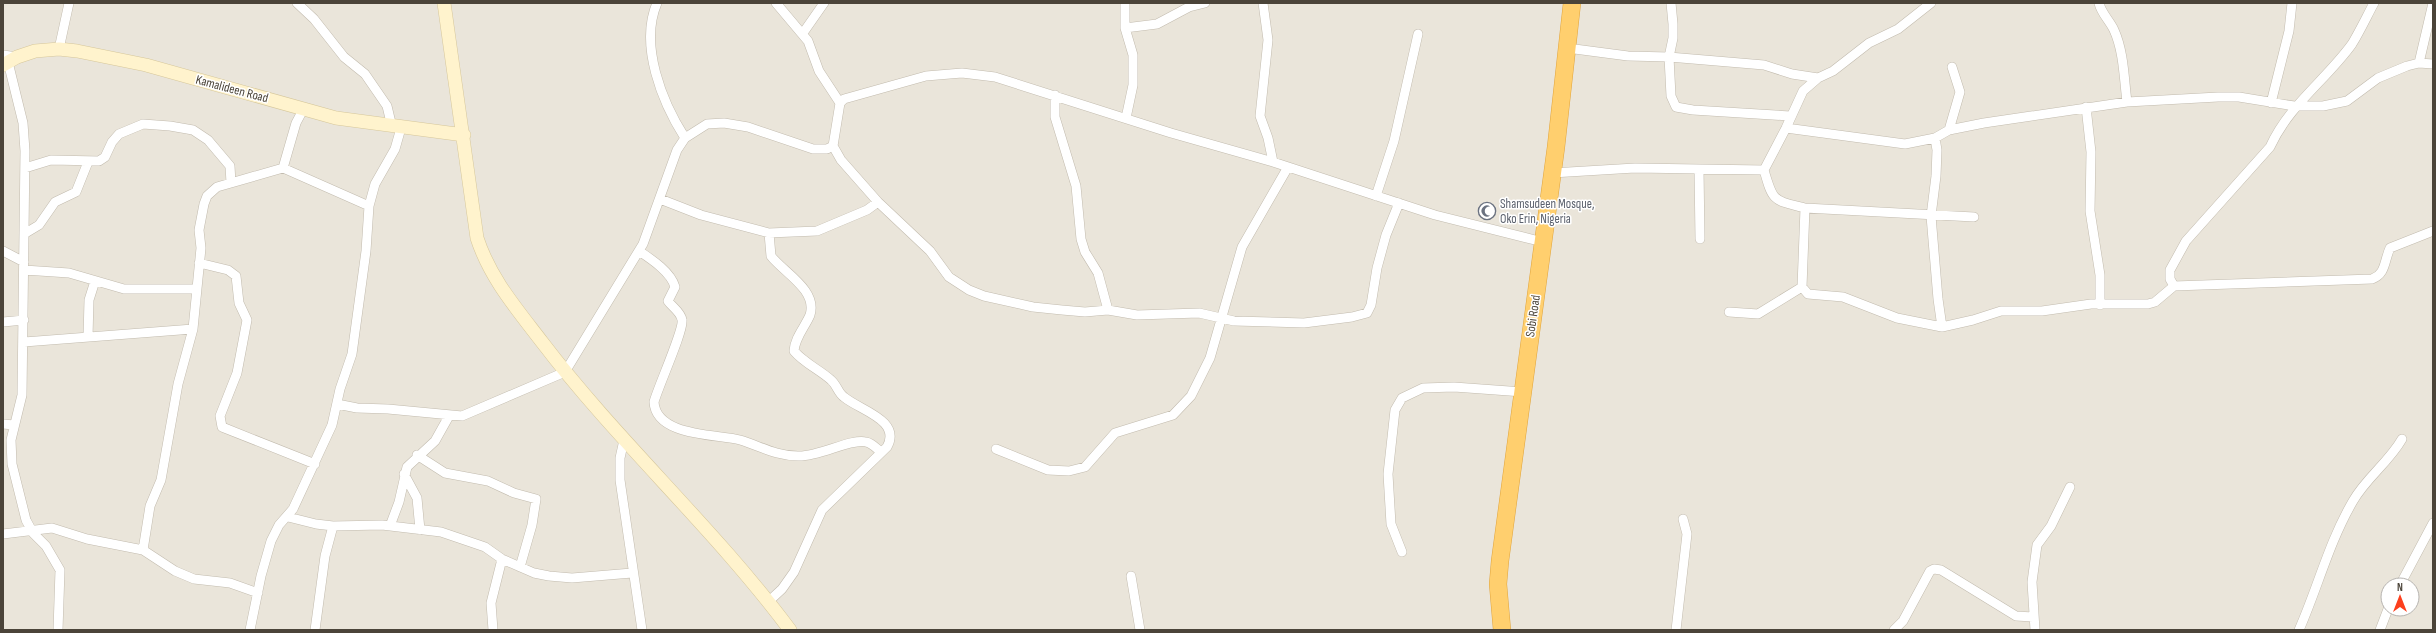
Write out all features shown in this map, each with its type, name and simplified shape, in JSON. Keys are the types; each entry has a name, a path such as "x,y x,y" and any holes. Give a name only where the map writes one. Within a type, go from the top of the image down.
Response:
{"highway":[{"name":"Sobi Road","path":"1502,630 1498,590 1500,561 1552,173 1572,3"}],"street":[{"path":"59,49 70,3"},
{"path":"250,630 271,541 279,525 288,517 315,464 332,425 352,354 367,237 368,206 375,184 395,149 396,127 389,110 365,74 344,57 314,19 297,3"},
{"path":"444,3 464,135 477,238 484,260 498,285 565,372 624,440 691,510 790,630"},
{"path":"657,3 650,23 654,62 662,98 685,138"},
{"path":"776,3 803,33 808,41 819,71 840,103"},
{"path":"803,33 824,3"},
{"path":"1125,3 1125,28 1133,55 1133,85 1126,118"},
{"path":"1125,28 1158,24 1189,7 1205,3"},
{"path":"1263,3 1268,40 1260,116 1268,138 1273,162"},
{"path":"1671,3 1673,38 1669,57 1671,96 1676,107 1693,110 1790,116"},
{"path":"1931,3 1898,29 1869,43 1833,72 1818,78 1803,91 1764,170 1771,194 1775,198 1779,201 1806,208 1931,216 1974,217"},
{"path":"2099,3 2100,8 2114,31 2118,45 2127,102"},
{"path":"2271,103 2289,31 2292,3"},
{"path":"2174,286 2170,279 2170,270 2184,245 2270,147 2277,130 2294,106 2324,77 2352,43 2374,3"},
{"path":"2419,63 2433,3"},
{"path":"1376,196 1394,141 1418,34"},
{"path":"1567,48 1628,56 1669,57 1764,65 1792,74 1818,78"},
{"name":"Kamalideen Road","path":"8,60 34,51 59,49 146,65 336,118 464,135"},
{"path":"8,60 23,123 25,168 24,342 22,395 11,440 15,483 26,520 32,530 46,546 60,570 58,630"},
{"path":"1786,128 1905,144 1934,138 1949,130 2086,107 2127,102 2239,97 2294,106 2323,106 2347,101 2378,78 2419,63 2433,64"},
{"path":"1949,130 1960,92 1952,68"},
{"path":"1399,203 1386,235 1377,268 1371,305 1367,313 1352,317 1304,324 1234,321 1199,313 1137,315 1108,310 1085,312 1033,307 984,296 969,290 949,277 930,252 878,202 841,160 834,146 840,103 844,99 852,96 926,76 962,73 995,76 1126,118 1273,162 1376,196 1399,203 1435,215 1543,242"},
{"path":"1055,95 1055,117 1076,186 1081,239 1085,252 1098,273 1108,310"},
{"path":"2086,107 2091,152 2090,211 2100,275 2100,305"},
{"path":"283,168 296,123 304,108"},
{"path":"337,404 357,408 388,409 449,416 462,416 470,414 521,389 565,372 639,251 660,199 670,167 685,138 707,124 724,123 748,127 813,149 827,149 834,146"},
{"path":"25,168 51,160 88,162 103,160 112,142 119,134 143,124 170,126 193,130 208,140 230,166 231,183"},
{"path":"1934,138 1937,150 1936,176 1931,216 1938,299 1942,327"},
{"path":"24,234 42,221 55,202 76,192 88,162"},
{"path":"996,449 1048,470 1069,471 1085,467 1115,433 1173,415 1190,396 1210,358 1220,317 1242,247 1288,167"},
{"path":"143,550 150,506 162,480 178,384 193,329 199,262 199,230 206,200 217,187 283,168 368,206"},
{"path":"1552,173 1635,168 1764,170"},
{"path":"1699,169 1700,239"},
{"path":"660,199 701,215 769,233 818,231 866,210 878,202"},
{"path":"1806,208 1802,286 1808,294 1843,297 1897,318 1942,327 1973,320 2001,311 2042,311 2074,306 2129,305 2156,302 2174,286 2372,279 2379,276 2384,268 2390,248 2433,231"},
{"path":"768,602 782,589 794,572 822,510 887,447 891,436 889,430 878,418 844,398 832,381 794,351 799,334 809,315 809,300 798,283 770,256 769,233"},
{"path":"3,251 24,266 69,274 124,289 197,289"},
{"path":"639,251 655,262 672,280 675,287 668,301 677,310 682,320 680,333 654,402 656,409 668,422 688,432 730,437 781,455 813,456 858,442 871,444 881,452"},
{"path":"199,262 228,270 236,276 239,303 247,320 237,373 220,416 222,427 315,464"},
{"path":"88,337 89,300 95,281"},
{"path":"1730,312 1758,314 1802,286"},
{"path":"3,322 24,320"},
{"path":"24,342 193,329"},
{"path":"1402,552 1391,524 1388,474 1395,410 1402,398 1423,388 1454,387 1523,392"},
{"path":"390,526 399,502 404,474 407,467 435,440 449,416"},
{"path":"3,424 14,425"},
{"path":"2299,630 2327,553 2354,499 2394,452 2402,439"},
{"path":"624,440 620,458 620,480 629,530 632,573 642,630"},
{"path":"418,455 445,473 488,481 514,493 536,499 532,525 520,567"},
{"path":"404,474 417,498 420,530"},
{"path":"2035,630 2032,582 2037,545 2051,526 2070,487"},
{"path":"288,517 316,524 334,526 364,524 440,532 464,538 485,548 502,559 534,573 572,578 632,573"},
{"path":"1676,630 1687,534 1683,519"},
{"path":"2404,577 2433,523"},
{"path":"315,630 325,556 334,526"},
{"path":"3,534 52,528 88,539 143,550 187,577 204,581 230,583 258,593"},
{"path":"494,630 491,603 502,559"},
{"path":"1894,630 1903,621 1930,572 1934,569 1941,570 2016,616 2033,617"},
{"path":"1131,576 1140,630"},
{"path":"2380,630 2385,617"}],"shaded area":[{"path":"3,3 2433,3 2433,630 3,630"}],"place":[{"name":"Shamsudeen Mosque, Oko Erin, Nigeria","path":"1487,211"}]}
